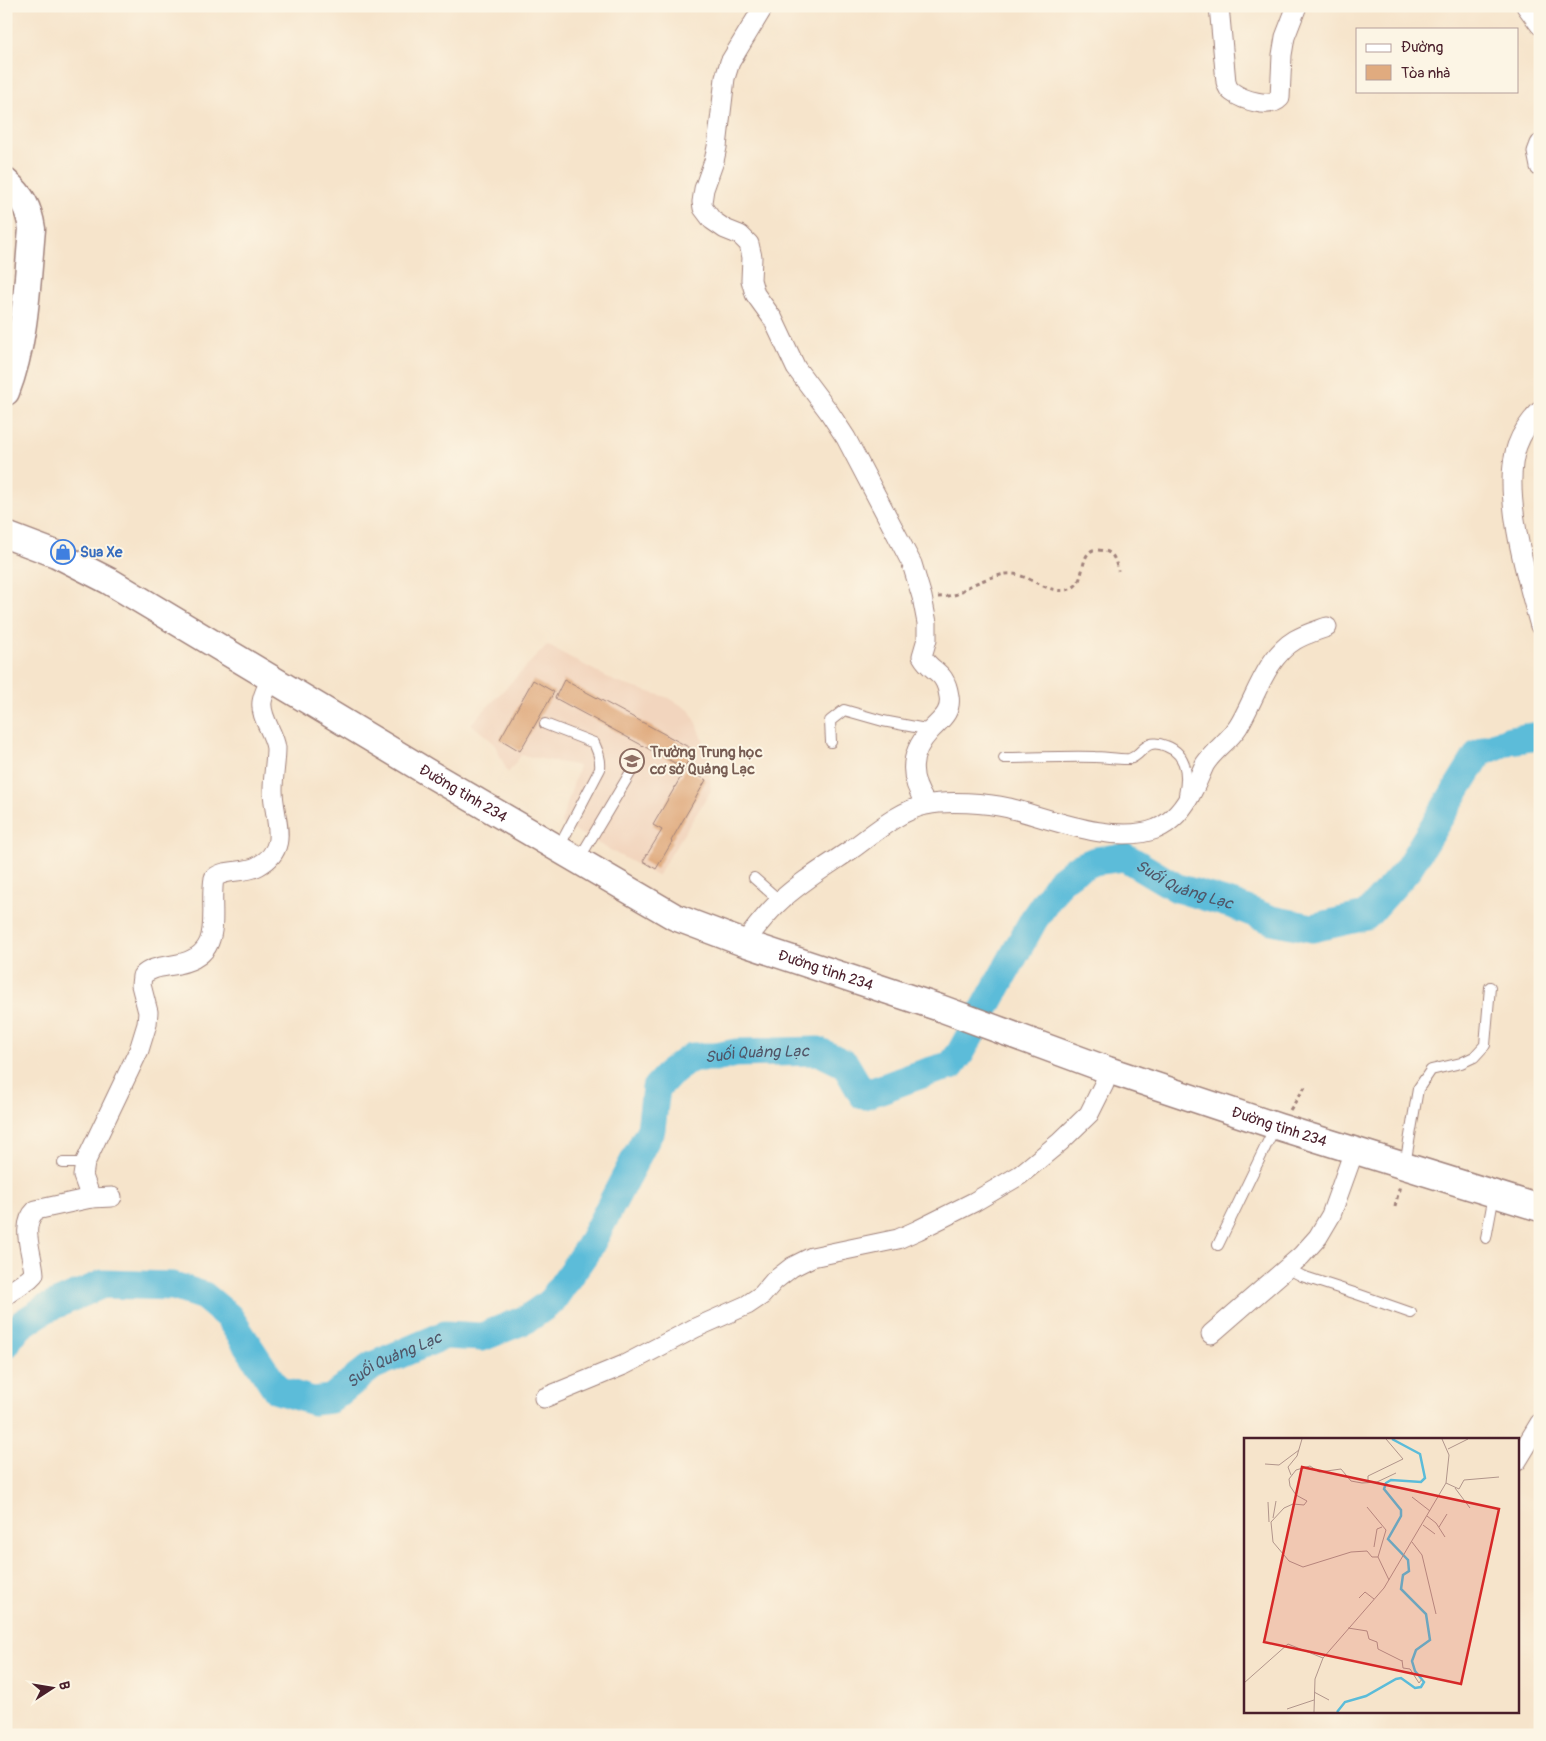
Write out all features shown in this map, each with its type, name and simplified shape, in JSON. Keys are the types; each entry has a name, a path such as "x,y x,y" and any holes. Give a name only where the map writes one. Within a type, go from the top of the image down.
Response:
{"main road":[{"path":"6,182 26,203 32,229 23,330 15,365 6,392"},
{"name":"Đường tỉnh 234","path":"6,535 56,554 81,566 675,917 744,943 940,1008 1108,1070 1277,1127 1540,1208"}],"street":[{"path":"764,6 730,62 725,78 718,148 704,189 703,208 712,220 725,229 740,235 749,244 752,257 751,280 755,294 773,319 796,368 846,438 912,564 922,597 928,632 922,656 944,677 950,702 948,712 919,745 913,760 913,776 926,804"},
{"path":"1219,6 1228,87 1231,92 1239,96 1267,104 1277,102 1280,98 1282,55 1285,37 1297,6"},
{"path":"1526,6 1540,25"},
{"path":"1540,144 1537,159 1540,167"},
{"path":"1540,411 1523,432 1517,444 1512,469 1518,541 1535,590 1540,626"},
{"path":"744,943 763,918 780,901 804,882 904,813 926,804 993,805 1121,835 1156,829 1172,820 1181,808 1193,791 1205,764 1239,726 1263,678 1280,654 1295,640 1327,627"},
{"path":"91,1198 83,1176 85,1163 139,1050 147,1024 148,1012 141,985 142,976 154,969 189,961 201,953 207,946 213,927 212,896 214,878 223,873 260,866 276,849 279,835 272,792 276,742 262,707 271,678"},
{"path":"544,1398 624,1365 695,1328 747,1305 762,1295 792,1267 812,1257 898,1238 974,1202 1020,1176 1089,1114 1104,1084 1108,1070"},
{"path":"1211,1334 1301,1256 1318,1237 1330,1215 1354,1151"},
{"path":"6,1295 34,1274 28,1238 29,1219 36,1210 91,1198 112,1197"},
{"path":"1518,1459 1540,1423"}],"lane":[{"path":"831,742 830,721 844,710 883,721 931,730"},
{"path":"546,724 594,743 599,752 600,769 568,854"},
{"path":"1004,758 1092,756 1128,760 1145,746 1151,744 1167,746 1177,754 1186,771 1186,783 1181,808"},
{"path":"568,854 632,770"},
{"path":"754,878 780,901"},
{"path":"1405,1165 1418,1089 1431,1070 1468,1060 1474,1057 1485,1045 1490,987"},
{"path":"1218,1245 1277,1127"},
{"path":"63,1163 85,1163"},
{"path":"1486,1238 1494,1194"},
{"path":"1287,1268 1302,1276 1411,1313"}],"path":[{"path":"922,597 954,595 981,581 1008,574 1015,574 1040,586 1069,590 1078,582 1087,554 1093,550 1105,550 1111,554 1114,557 1118,571"},
{"path":"1277,1127 1305,1087"}],"shaded area":[{"name":"Trường Trung học cơ sở Quảng Lạc","path":"547,645 616,682 669,698 689,710 697,723 706,749 711,791 657,876 561,823 579,766 521,755 508,773 494,743 471,724"}],"building":[{"path":"533,680 554,692 520,751 500,739"},
{"path":"564,680 694,750 684,768 555,698"},
{"path":"686,768 706,780 656,869 643,861 662,830 653,825"}],"waterway":[{"name":"Suối Quảng Lạc","path":"6,1344 11,1335 22,1324 45,1309 103,1284 173,1286 204,1296 229,1317 277,1390 313,1401 331,1399 372,1366 445,1335 482,1337 527,1319 551,1302 589,1247 651,1129 656,1088 670,1073 692,1057 715,1057 736,1053 818,1051 845,1064 863,1095 928,1072 951,1066 961,1052 1034,919 1060,881 1076,869 1095,861 1125,857 1177,888 1234,905 1272,920 1312,928 1366,916 1407,870 1479,753 1510,740 1540,736"}],"place":[{"name":"Sua Xe","path":"63,552"},
{"name":"Trường Trung học cơ sở Quảng Lạc","path":"632,761"}]}
